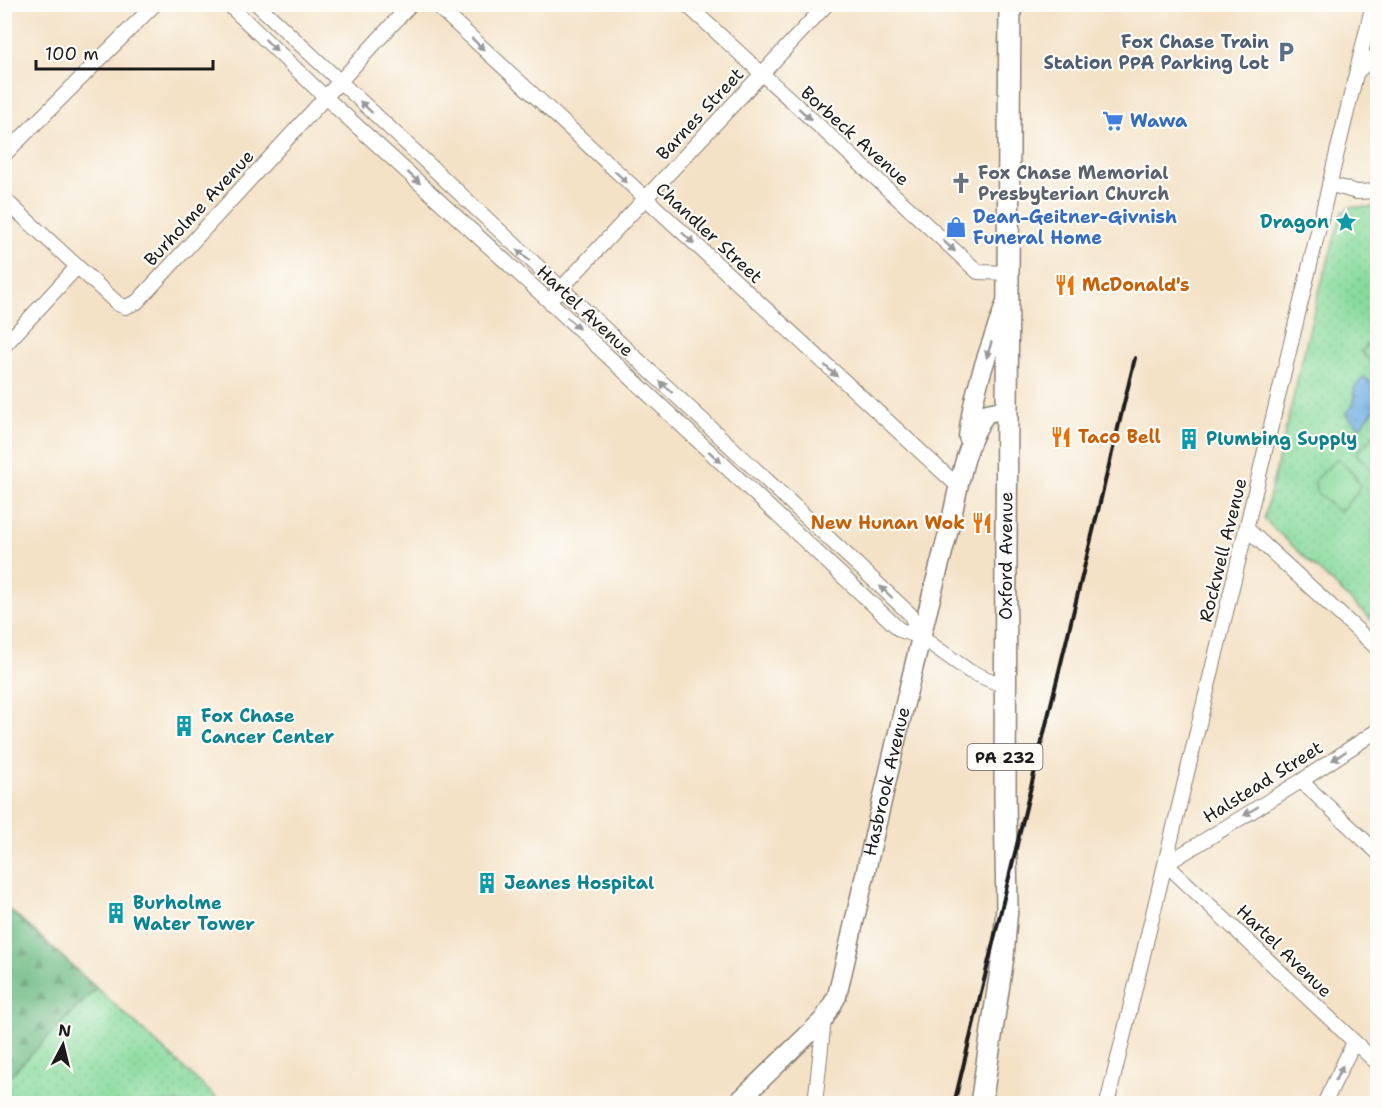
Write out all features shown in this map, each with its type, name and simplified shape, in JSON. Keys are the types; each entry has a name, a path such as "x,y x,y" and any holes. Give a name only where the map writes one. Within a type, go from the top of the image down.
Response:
{"main road":[{"name":"Oxford Avenue","path":"981,1104 1006,930 1010,4"},
{"name":"Hasbrook Avenue","path":"824,1019 837,996 921,637 959,488 965,461 969,422 1008,295"},
{"name":"Hasbrook Avenue","path":"965,461 984,417 992,412 1007,410"},
{"path":"736,1104 824,1019"}],"street":[{"path":"4,155 155,4"},
{"name":"Hartel Avenue","path":"228,4 325,97 549,301 900,630 921,637 969,671 1006,687"},
{"name":"Hartel Avenue","path":"256,4 910,614 921,637"},
{"name":"Burholme Avenue","path":"4,199 118,304 125,307 137,302 411,4"},
{"name":"Chandler Street","path":"435,4 959,488"},
{"name":"Borbeck Avenue","path":"686,4 978,272 1009,273"},
{"name":"Barnes Street","path":"549,301 827,4"},
{"name":"Rockwell Avenue","path":"1107,1104 1373,4"},
{"path":"1357,72 1377,52"},
{"path":"1329,184 1357,192 1377,191"},
{"path":"4,346 77,267"},
{"path":"1247,529 1377,649"},
{"name":"Halstead Street","path":"1166,864 1301,781 1377,730"},
{"path":"1301,781 1377,853"},
{"name":"Hartel Avenue","path":"1166,864 1377,1064"},
{"name":"Hasbrook Avenue","path":"815,1104 824,1019"},
{"path":"1324,1104 1354,1042"}],"green space":[{"path":"1351,207 1377,207 1377,625 1264,519 1316,302 1342,212"},
{"path":"1378,334 1377,367 1361,352"},
{"path":"1377,432 1377,475 1356,454"},
{"path":"1338,458 1360,485 1356,494 1339,512 1316,492 1315,480"},
{"path":"4,906 20,918 222,1103 5,1103"},
{"path":"5,906 96,988 4,1081"}],"water":[{"path":"1364,377 1377,388 1377,406 1360,427 1345,414 1354,404 1354,388"}],"railway":[{"path":"954,1104 1135,358"}],"place":[{"name":"Fox Chase Train Station PPA Parking Lot","path":"1286,52"},
{"name":"Wawa","path":"1113,121"},
{"name":"Fox Chase Memorial Presbyterian Church","path":"961,183"},
{"name":"Dragon","path":"1346,222"},
{"name":"Dean-Geitner-Givnish Funeral Home","path":"956,227"},
{"name":"McDonald's","path":"1065,285"},
{"name":"Taco Bell","path":"1061,437"},
{"name":"Plumbing Supply","path":"1189,439"},
{"name":"New Hunan Wok","path":"982,523"},
{"name":"Fox Chase Cancer Center","path":"184,726"},
{"name":"Jeanes Hospital","path":"487,883"},
{"name":"Burholme Water Tower","path":"116,913"}]}
